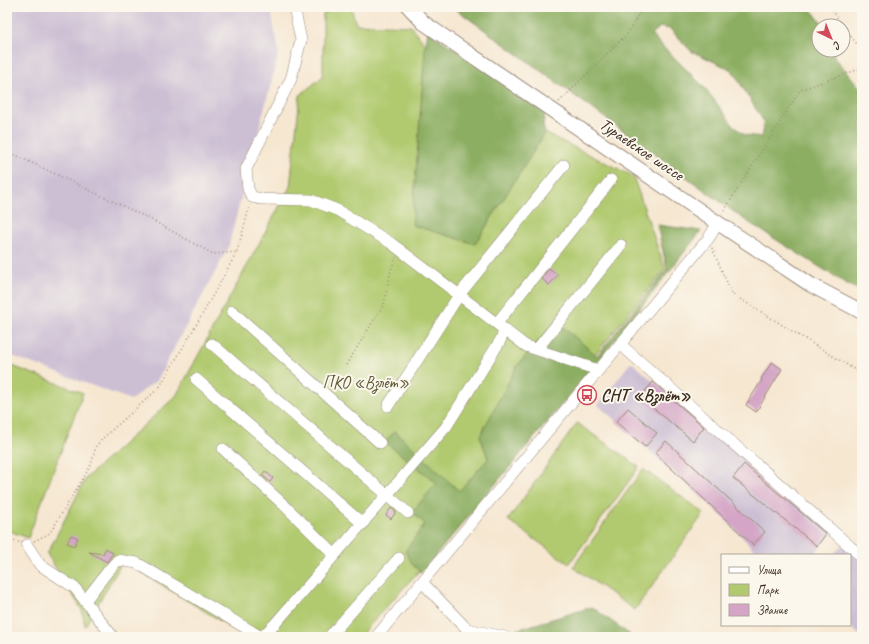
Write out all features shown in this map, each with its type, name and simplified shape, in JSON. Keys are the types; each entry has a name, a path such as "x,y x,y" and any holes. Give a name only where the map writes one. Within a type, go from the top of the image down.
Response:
{"main road":[{"name":"Тураевское шоссе","path":"409,7 424,23 718,223 811,285 862,312"}],"street":[{"path":"294,7 301,40 291,79 246,169 248,189 252,197 262,199 311,200 337,210 391,243 526,346 598,370"},
{"path":"388,406 459,295 564,165"},
{"path":"85,601 118,560 137,563 262,637 336,555 446,427 500,341 501,326 611,180"},
{"path":"376,637 708,239 718,223"},
{"path":"537,349 621,245"},
{"path":"232,311 380,442"},
{"path":"212,344 408,514"},
{"path":"620,344 862,557"},
{"path":"196,379 363,524"},
{"path":"223,449 336,555"},
{"path":"27,545 40,565 76,588 113,637"},
{"path":"329,637 399,558"},
{"path":"422,582 466,629 505,637"}],"path":[{"path":"552,109 628,33 643,7"},
{"path":"830,7 844,28 862,50"},
{"path":"718,223 722,212 800,90 862,68"},
{"path":"7,152 148,218 213,254 237,252"},
{"path":"7,537 27,545 50,533 91,464 96,446 159,388 202,316 237,252 252,197"},
{"path":"708,239 732,294 862,374"},
{"path":"346,365 384,304 391,270 400,250"}],"shaded area":[{"path":"7,7 270,7 279,52 228,248 157,380 131,400 7,354"},
{"path":"631,362 832,532 815,554 758,554 720,514 598,405"},
{"path":"849,537 862,547 862,637 849,626 851,626 851,554 834,554"}],"green space":[{"name":"ПКО «Взлёт»","path":"336,7 351,7 356,24 411,26 427,47 475,244 545,133 633,176 665,269 418,572 359,637 247,637 123,561 85,626 82,610 47,554 86,478 176,396 290,187 300,95 323,76 323,14"},
{"path":"453,7 809,7 818,18 811,18 811,58 835,58 862,90 862,292 748,222","holes":["660,27 670,29 691,51 732,70 764,122 761,137 745,135 733,125 705,88 651,35"]},
{"path":"428,31 545,111 543,126 545,133 475,244 412,225 425,49"},
{"path":"657,225 701,231 600,359 421,573 413,565 405,551 425,524 412,512 437,483 385,442 395,431 459,491 488,459 480,436 517,366 556,321 597,356 667,269"},
{"path":"7,364 83,393 28,538 7,530"},
{"path":"577,423 639,467 569,564 508,520"},
{"path":"643,469 704,513 635,610 573,567"},
{"path":"592,607 633,637 493,637"}],"building":[{"path":"549,268 558,275 549,285 541,278"},
{"path":"772,362 782,369 756,412 746,405"},
{"path":"653,382 704,427 693,441 640,397"},
{"path":"628,408 657,433 645,447 616,422"},
{"path":"666,441 765,532 753,545 655,453"},
{"path":"744,464 826,534 817,546 733,478"},
{"path":"265,471 273,478 270,482 262,475"},
{"path":"391,508 396,512 391,519 386,515"},
{"path":"71,535 78,538 74,546 67,543"},
{"path":"106,548 113,553 107,562 89,552 103,554"}],"place":[{"name":"СНТ «Взлёт»","path":"587,395"}]}
